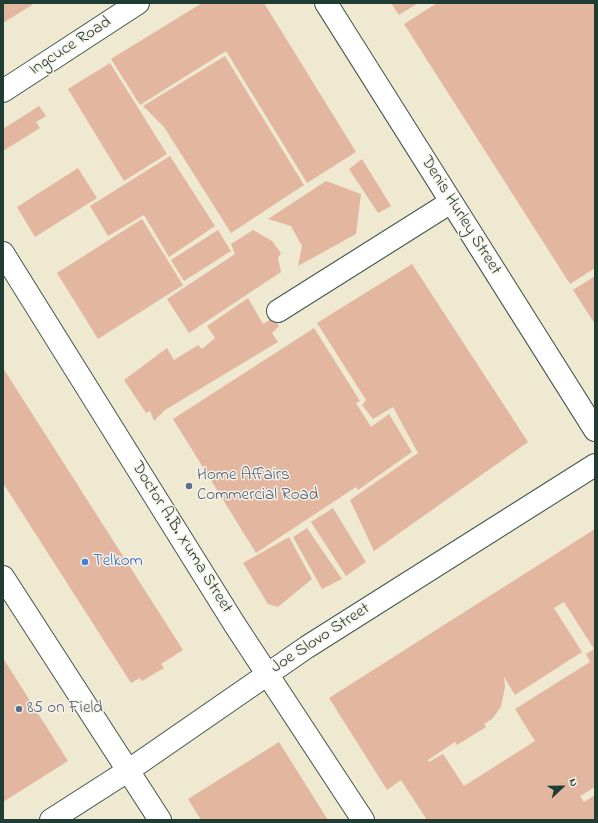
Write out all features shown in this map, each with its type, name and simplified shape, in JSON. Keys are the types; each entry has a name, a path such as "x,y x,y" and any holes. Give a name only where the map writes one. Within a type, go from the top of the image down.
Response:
{"main road":[{"name":"Ingcuce Road","path":"3,91 138,3"},
{"name":"Denis Hurley Street","path":"326,3 595,430"},
{"path":"278,311 451,202"},
{"name":"Doctor A.B. Xuma Street","path":"3,253 235,625 363,820"},
{"name":"Joe Slovo Street","path":"50,820 129,770 307,647 595,465"},
{"path":"3,577 160,820"}],"building":[{"path":"3,3 35,3 3,23"},
{"path":"202,3 264,3 356,152 307,183 226,51 140,105 111,59"},
{"path":"391,3 418,3 399,15"},
{"path":"437,3 595,3 595,268 570,284 404,24"},
{"path":"225,56 304,185 231,233 164,127 143,106"},
{"path":"110,63 167,154 124,181 68,89"},
{"path":"39,106 46,116 36,122 40,128 3,151 3,129"},
{"path":"170,156 215,226 169,257 144,215 108,236 90,206"},
{"path":"362,159 391,206 378,213 349,169"},
{"path":"78,168 97,198 35,237 17,207"},
{"path":"326,181 361,194 356,234 298,266 302,246 291,226 268,219"},
{"path":"142,219 183,285 98,339 57,273"},
{"path":"218,230 231,251 184,281 171,260"},
{"path":"253,230 272,241 281,253 278,258 281,272 189,333 167,299 235,254 231,244"},
{"path":"412,264 528,442 374,551 350,500 418,453 393,407 373,419 362,405 366,400 317,323"},
{"path":"595,276 595,324 573,290"},
{"path":"248,298 263,324 274,317 279,326 272,333 278,342 165,410 154,421 150,411 146,413 124,380 167,348 174,360 198,345 202,349 215,338 207,326"},
{"path":"314,328 360,401 356,403 371,427 389,414 412,452 358,490 356,487 256,553 173,419"},
{"path":"3,368 183,650 161,664 164,668 142,681 140,678 131,683 3,483"},
{"path":"333,508 366,562 346,576 311,522"},
{"path":"307,528 342,579 322,589 293,537"},
{"path":"595,529 595,787 580,796 584,802 595,795 595,820 427,820 401,780 387,790 329,698","holes":["564,602 594,649 586,654 590,662 515,709 535,741 464,786 443,754 429,762 428,760 455,742 457,745 486,727 484,724 492,719 501,707 505,687 504,677 515,695 582,652 554,608"]},
{"path":"289,537 312,579 278,607 268,604 243,563"},
{"name":"85 on Field","path":"3,658 68,761 3,802"},
{"path":"279,742 328,820 201,820 188,799"}],"place":[{"name":"Home Affairs Commercial Road","path":"189,486"},
{"name":"Telkom","path":"85,562"},
{"name":"85 on Field","path":"19,709"}]}
